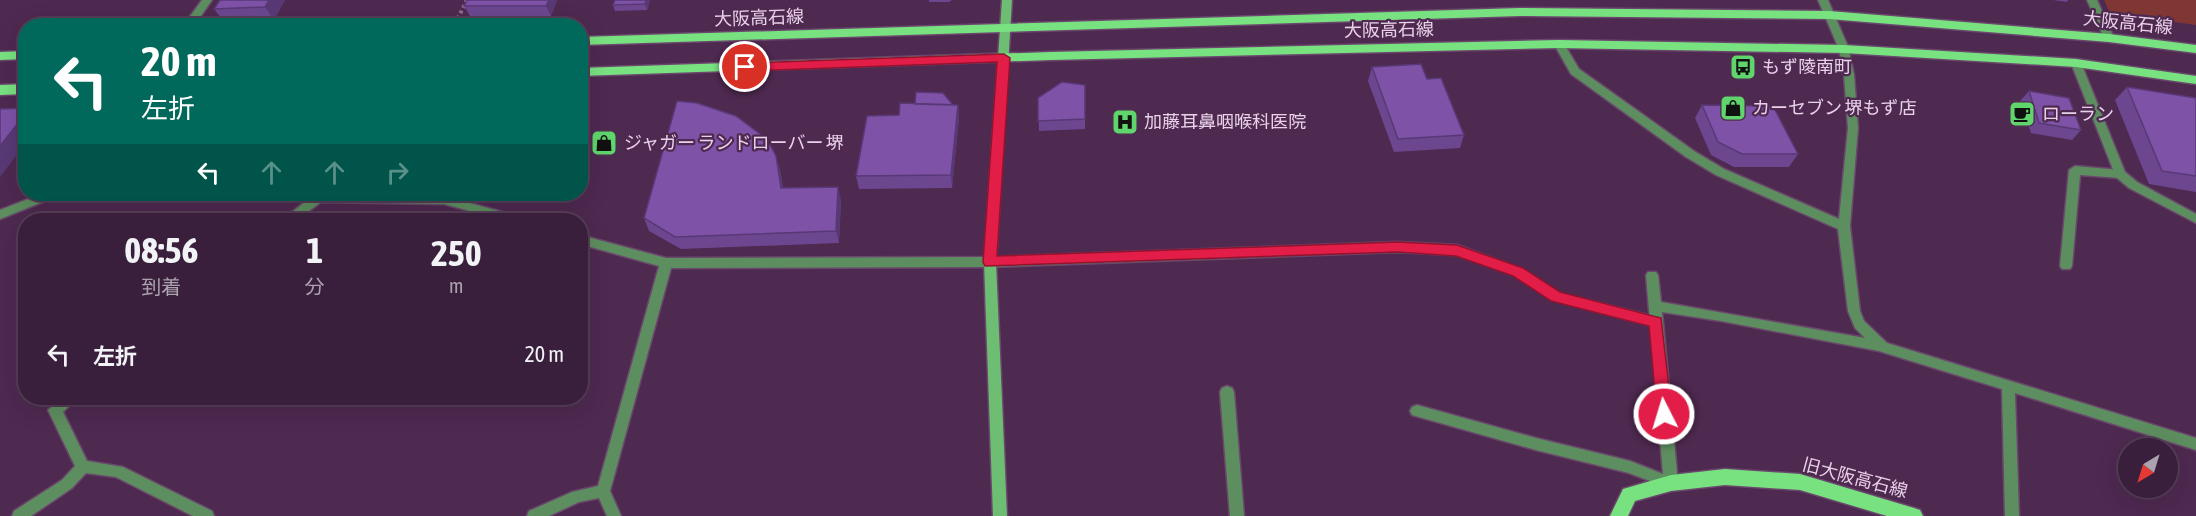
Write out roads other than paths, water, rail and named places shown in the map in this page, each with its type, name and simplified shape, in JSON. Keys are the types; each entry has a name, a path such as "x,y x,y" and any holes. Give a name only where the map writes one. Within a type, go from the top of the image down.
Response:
{"main road":[{"name":"大阪高石線","path":"588,40 1520,12 1829,15 2109,38 2196,49"},
{"name":"大阪高石線","path":"588,72 1004,58 1559,44 1844,49 2076,63 2196,80"},
{"path":"0,56 18,55"},
{"path":"0,90 18,90"},
{"name":"旧大阪高石線","path":"1619,516 1629,495 1671,483 1725,477 1800,482 1914,516"}],"street":[{"path":"194,18 207,0"},
{"path":"1000,516 990,262 1007,0"},
{"path":"1823,0 1844,49 1850,75 1853,129 1844,226 1854,311 1859,324 1883,347"},
{"path":"2092,0 2109,38"},
{"path":"1559,44 1575,71 1690,154 1720,172 1844,226"},
{"path":"2076,63 2120,174 2133,185 2196,219"},
{"path":"2066,266 2075,170 2120,174"},
{"path":"0,215 34,201"},
{"path":"299,213 314,201"},
{"path":"448,201 491,213"},
{"path":"588,241 666,263 990,262 1398,247 1457,250 1518,272 1556,297 1656,322"},
{"path":"614,516 603,490 666,263"},
{"path":"1417,411 1630,467 1671,483 1652,275"},
{"path":"1655,306 1721,316 1883,347 2196,444"},
{"path":"2008,385 2012,516"},
{"path":"1227,392 1237,516"},
{"path":"61,405 55,410 83,467"},
{"path":"19,516 67,484 83,467"},
{"path":"83,467 118,471 207,516"},
{"path":"534,516 577,496 603,490"}],"place":[{"name":"もず陵南町","path":"1743,67"},
{"name":"カーセブン 堺もず店","path":"1733,108"},
{"name":"ローラン","path":"2022,114"},
{"name":"加藤耳鼻咽喉科医院","path":"1125,122"},
{"name":"ジャガー ランドローバー 堺","path":"604,143"}]}
